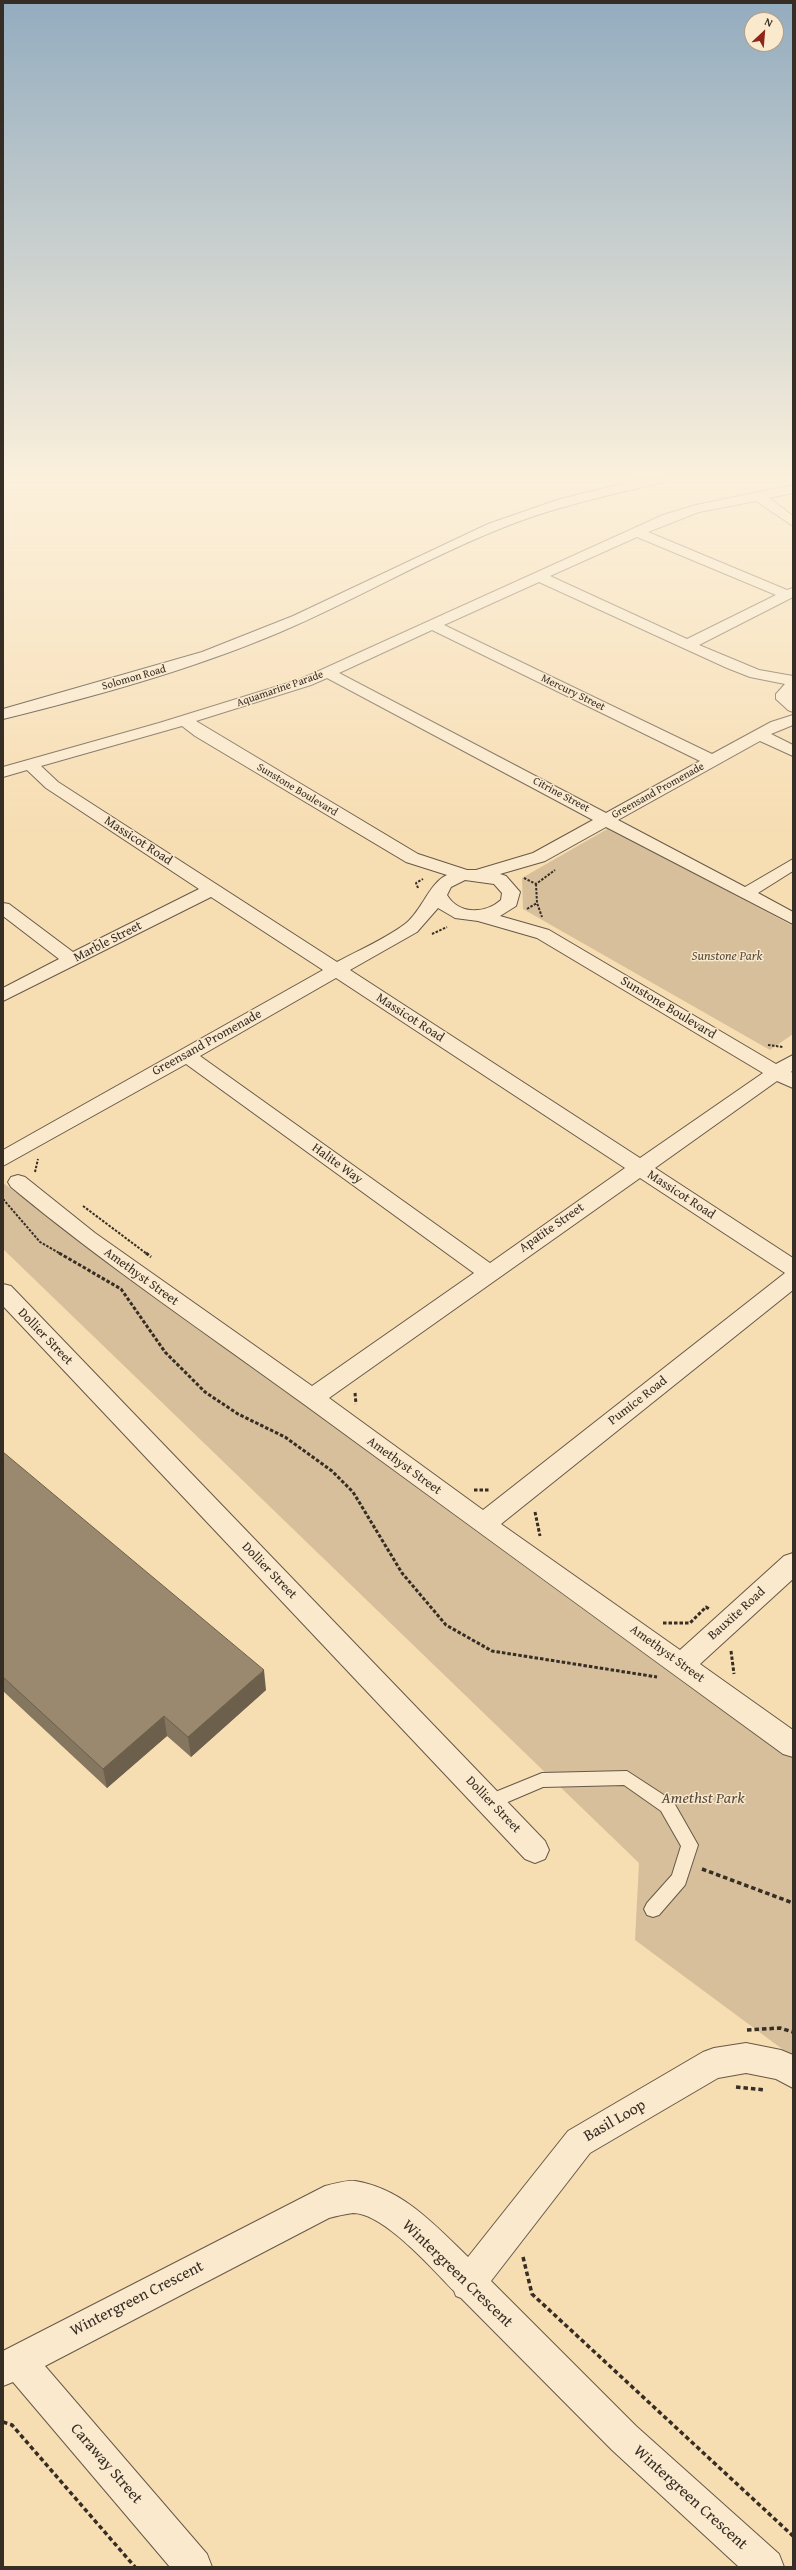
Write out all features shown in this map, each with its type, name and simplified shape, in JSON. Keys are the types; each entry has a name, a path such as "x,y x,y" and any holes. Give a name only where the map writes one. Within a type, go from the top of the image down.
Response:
{"street":[{"name":"Solomon Road","path":"3,700 182,654 256,628 323,598"},
{"name":"Solomon Road","path":"3,714 133,679 218,652 274,630 339,598"},
{"name":"Aquamarine Parade","path":"3,772 184,720 306,682 494,598"},
{"path":"587,598 755,674 790,697 777,725"},
{"path":"689,644 782,598"},
{"name":"Mercury Street","path":"434,625 713,761"},
{"name":"Citrine Street","path":"328,673 793,920"},
{"path":"755,674 793,681"},
{"name":"Sunstone Boulevard","path":"184,720 208,737 412,858 500,880 514,902 543,934"},
{"name":"Greensand Promenade","path":"3,1159 37,1146 186,1055 411,928 427,912 432,887 454,877 473,874 539,857 777,725 793,720"},
{"path":"760,735 793,751"},
{"name":"Massicot Road","path":"29,764 52,785 793,1268"},
{"name":"Greensand Promenade","path":"411,928 498,911 514,902 520,876 539,857"},
{"name":"Sunstone Boulevard","path":"412,858 447,908 543,934 787,1072"},
{"path":"745,894 793,864"},
{"name":"Marble Street","path":"3,996 213,889"},
{"path":"3,908 72,960"},
{"name":"Halite Way","path":"186,1055 489,1273"},
{"name":"Apatite Street","path":"312,1398 638,1167 787,1072"},
{"path":"8,1187 19,1156 37,1146"},
{"name":"Amethyst Street","path":"8,1187 87,1238 158,1290 312,1398 483,1524 672,1671 793,1745"},
{"name":"Pumice Road","path":"483,1524 793,1278"},
{"name":"Dollier Street","path":"3,1292 535,1850"},
{"name":"Bauxite Road","path":"672,1671 793,1563"},
{"name":"Basil Loop","path":"468,2284 579,2142 714,2063 746,2058 780,2065 783,2081"},
{"name":"Wintergreen Crescent","path":"10,2365 325,2202 354,2198 383,2205 421,2234 468,2284 624,2438 766,2567"},
{"name":"Caraway Street","path":"10,2365 194,2567"}],"lane":[{"path":"489,1802 542,1780 627,1778 666,1806 690,1844 679,1879 653,1909"}],"path":[{"path":"514,902 537,903"},
{"path":"431,935 452,927"},
{"path":"37,1146 35,1172 40,1176"},
{"path":"8,1187 40,1242 121,1289 165,1352 204,1392 238,1414 285,1437 332,1471 353,1492 402,1573 446,1625 492,1651 672,1671"},
{"path":"76,1202 152,1257"},
{"path":"357,1366 373,1379 355,1391 356,1405 362,1410"},
{"path":"533,1484 552,1499 535,1513 539,1534 545,1539"},
{"path":"468,1485 474,1490 490,1490"},
{"path":"662,1623 690,1623 706,1607 745,1638 730,1652 734,1674 740,1678"},
{"path":"684,1862 793,1903"},
{"path":"728,2087 783,2081"},
{"path":"527,2250 522,2256 532,2294 793,2536"},
{"path":"3,2422 12,2425 135,2567"}],"green space":[{"name":"Sunstone Park","path":"609,828 793,926 793,1034 770,1050 523,909 522,878"},
{"name":"Amethst Park","path":"3,1183 793,1752 793,2057 635,1940 639,1863 3,1249"}],"building":[{"path":"3,1452 264,1670 188,1737 164,1716 103,1769 3,1677"}]}
